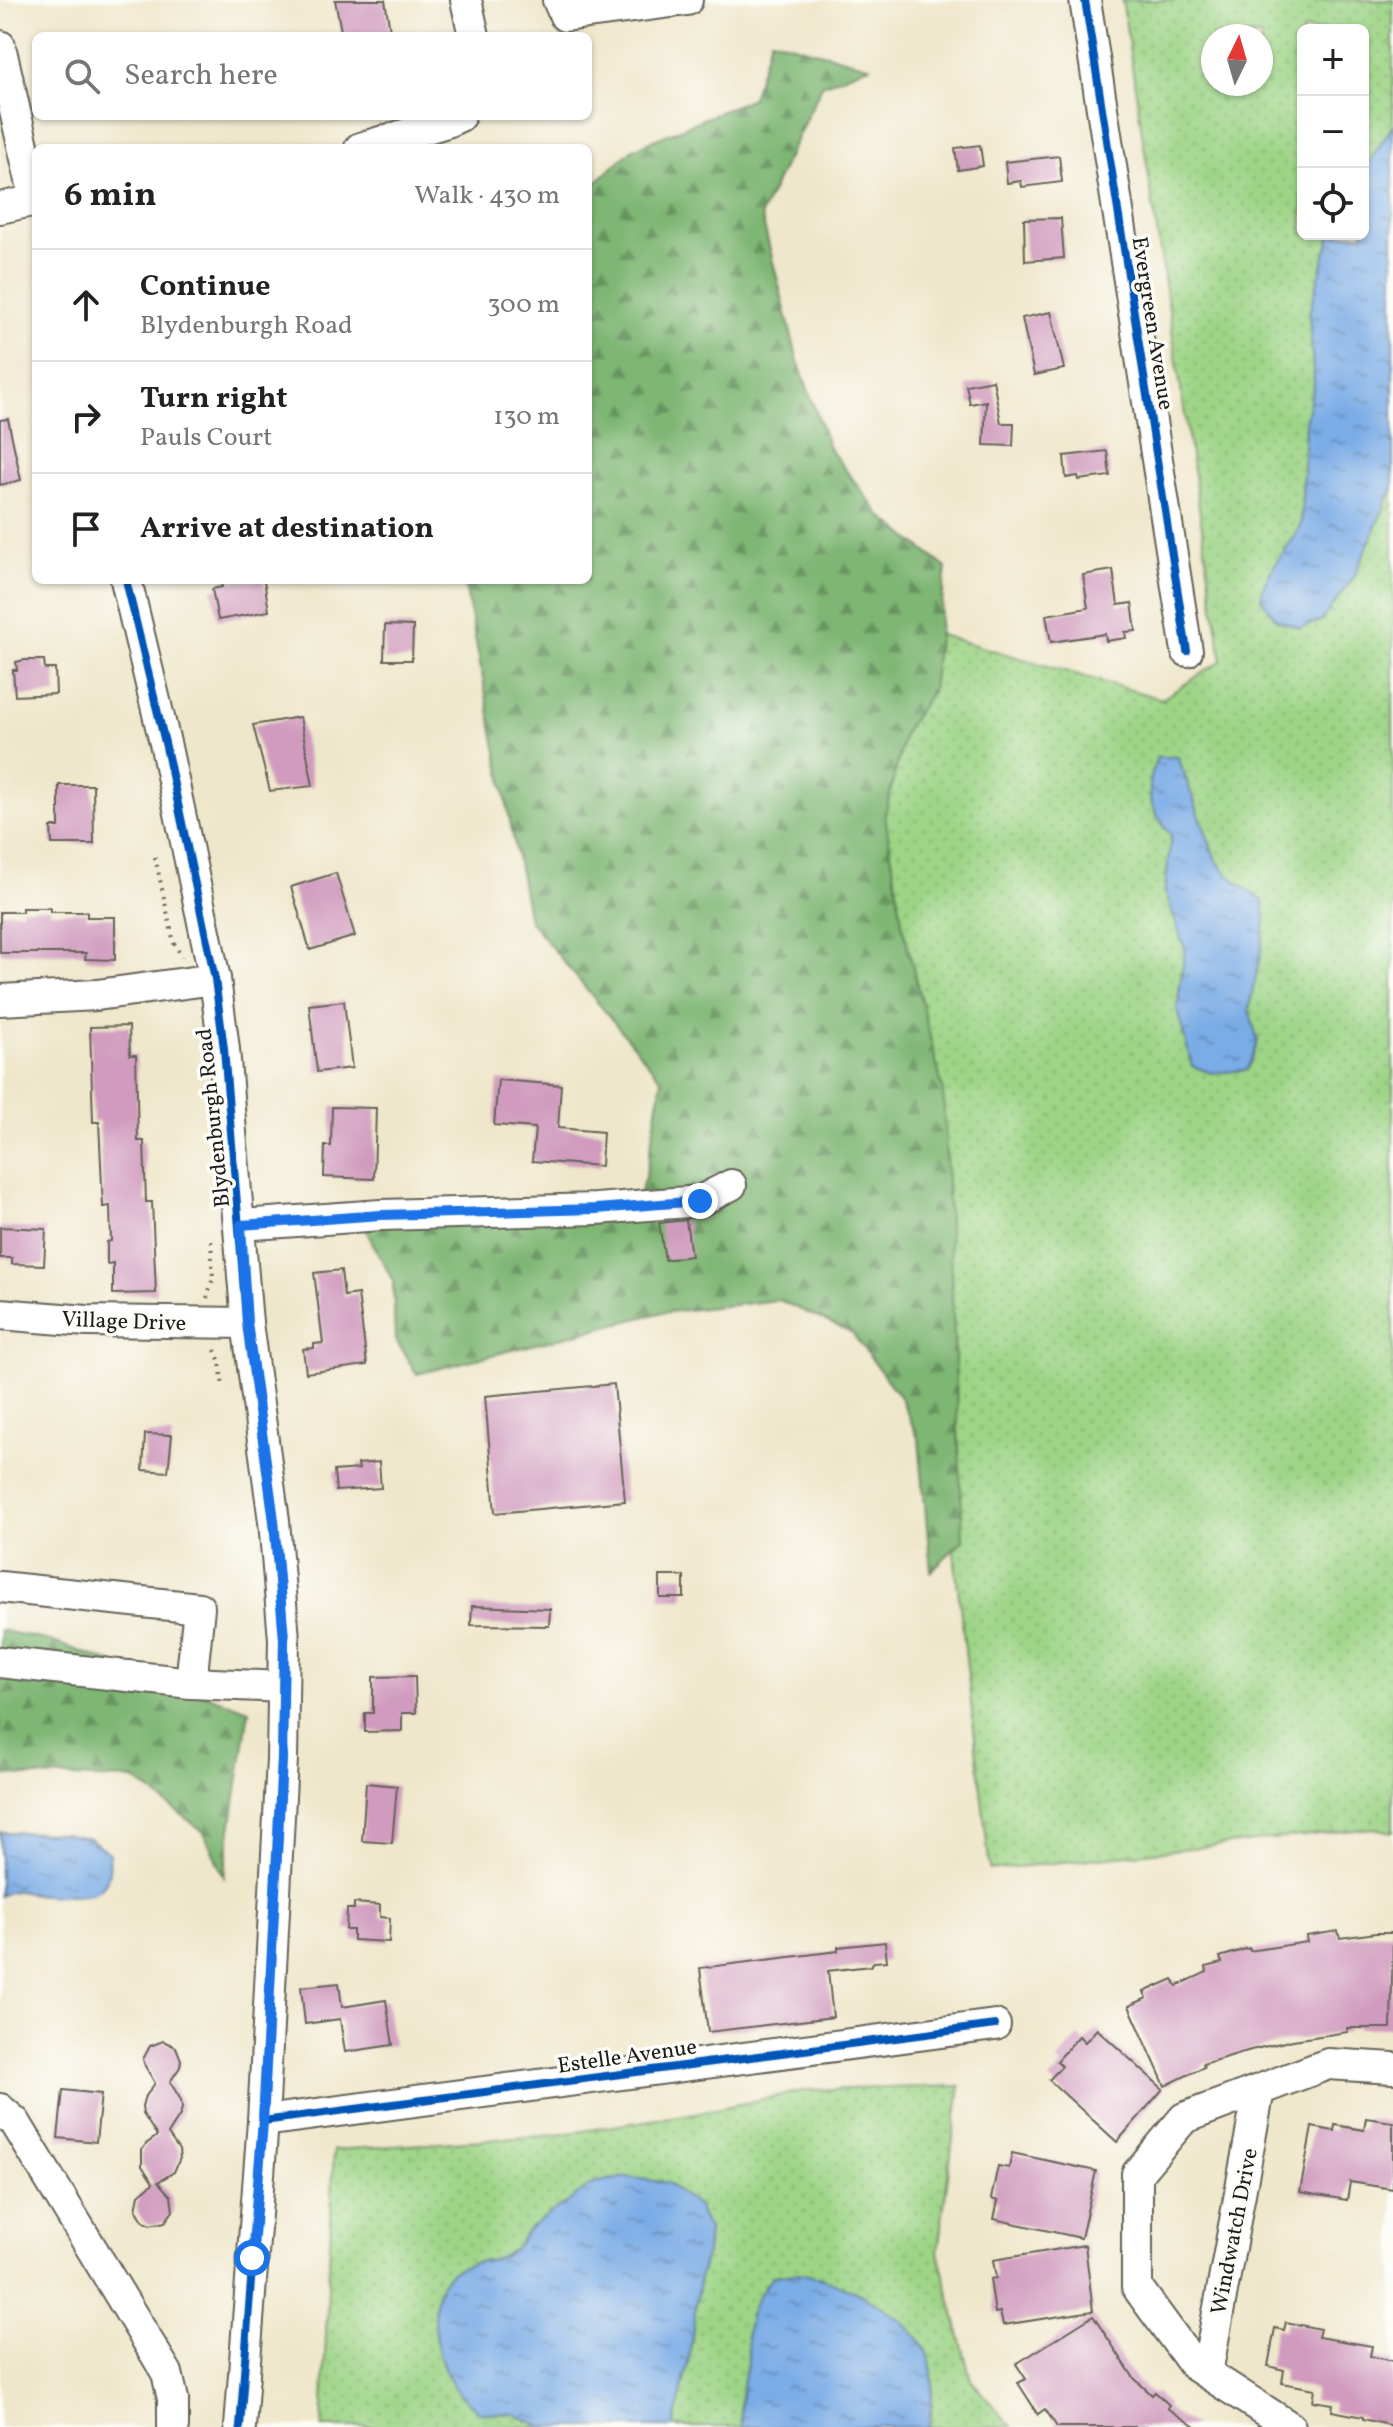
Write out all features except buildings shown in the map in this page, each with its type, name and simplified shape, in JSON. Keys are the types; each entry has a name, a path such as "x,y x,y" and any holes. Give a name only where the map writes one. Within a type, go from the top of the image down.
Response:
{"street":[{"path":"466,0 473,32"},
{"path":"558,0 565,16 687,0"},
{"name":"Evergreen Avenue","path":"1085,0 1187,651"},
{"path":"0,46 32,184"},
{"path":"373,144 451,120"},
{"path":"0,208 32,198"},
{"name":"Blydenburgh Road","path":"127,584 166,747 201,981 224,1049 247,1323 274,1521 284,1639 282,1759 263,2121 240,2427"},
{"path":"0,1000 97,995 201,981"},
{"path":"241,1225 381,1215 596,1209 700,1201 731,1185"},
{"name":"Village Drive","path":"0,1314 87,1321 247,1323"},
{"path":"0,1587 199,1608 191,1683"},
{"path":"0,1662 191,1683 283,1687"},
{"name":"Estelle Avenue","path":"263,2121 995,2025"},
{"path":"1290,2427 1194,2365 1137,2287 1137,2174 1184,2118 1328,2064 1393,2068"},
{"name":"Windwatch Drive","path":"1207,2373 1259,2090"},
{"path":"0,2109 15,2122 167,2373 173,2399 173,2427"}],"path":[{"path":"155,857 174,943 201,981"},
{"path":"211,1232 213,1278 207,1304 212,1344 220,1362 223,1386"}],"green space":[{"path":"1122,0 1393,0 1393,1832 1373,1828 990,1870 854,672 940,635 1162,699 1222,660"},
{"path":"771,39 870,66 822,85 761,214 798,361 829,448 881,516 946,568 932,691 905,731 885,815 903,927 943,1090 963,1540 931,1571 919,1440 901,1399 852,1333 779,1300 659,1313 417,1374 395,1339 393,1281 363,1225 632,1216 646,1174 662,1080 529,920 465,584 592,584 592,185 633,149 752,98"},
{"path":"0,1630 50,1641 249,1710 224,1877 204,1832 134,1779 0,1775"},
{"path":"960,2086 938,2251 971,2380 1012,2427 322,2427 334,2150 557,2135 696,2113 807,2090"}],"water":[{"path":"1393,125 1393,487 1354,577 1321,621 1300,628 1277,620 1261,598 1267,578 1301,524 1305,422 1314,383 1309,313 1329,240 1369,240 1369,163"},
{"path":"1157,757 1178,757 1216,860 1229,876 1263,901 1265,921 1249,1009 1258,1042 1247,1070 1211,1073 1192,1066 1177,1009 1185,949 1165,891 1171,835 1157,816 1150,798 1150,780"},
{"path":"0,1832 62,1833 89,1838 109,1853 110,1866 105,1884 85,1894 48,1895 16,1891 0,1896"},
{"path":"627,2177 668,2183 698,2207 708,2229 690,2353 674,2427 543,2427 514,2414 479,2412 453,2385 440,2358 434,2323 435,2306 446,2277 465,2265 509,2253 530,2228 591,2185"},
{"path":"796,2273 833,2282 873,2301 908,2327 921,2342 929,2358 932,2375 929,2427 742,2427 741,2400 748,2358 750,2316 763,2288 774,2276"}],"cycle path":[{"path":"1085,0 1187,651"},
{"path":"127,584 166,747 215,979 224,1049 247,1323 274,1521 284,1639 282,1759 263,2121 240,2427"},
{"path":"263,2121 995,2025"}],"route":[{"path":"252,2258 263,2121 282,1759 284,1639 274,1521 247,1323 241,1225 381,1215 596,1209 700,1201"}]}
